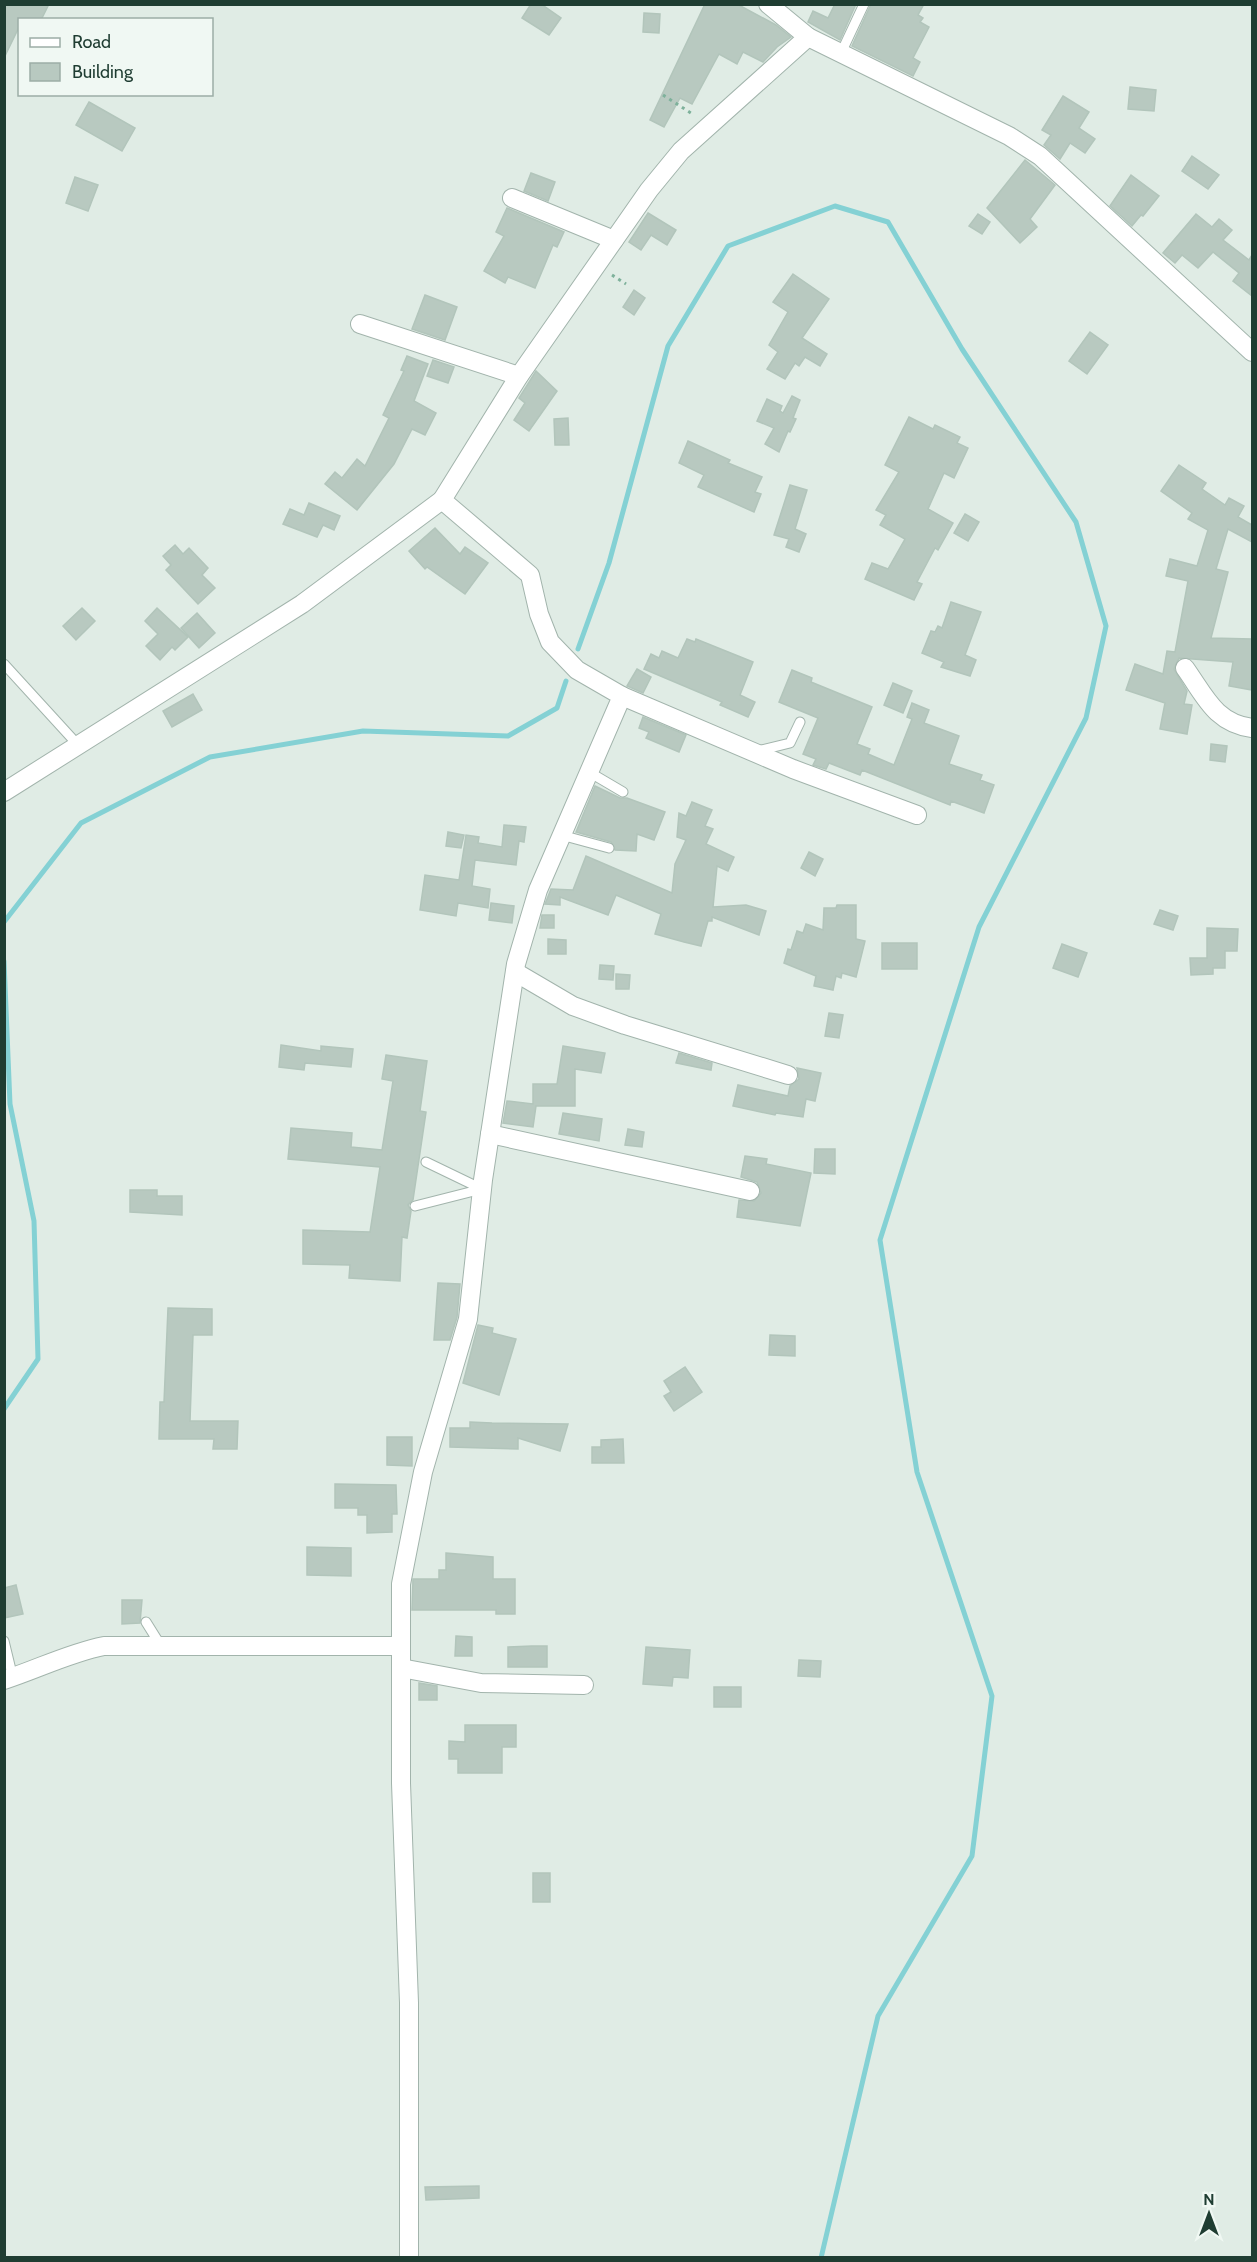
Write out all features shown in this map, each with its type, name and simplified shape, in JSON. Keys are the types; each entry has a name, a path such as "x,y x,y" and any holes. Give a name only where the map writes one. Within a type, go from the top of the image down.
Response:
{"street":[{"path":"768,4 808,37 1009,136 1040,156 1252,352"},
{"path":"4,792 302,604 442,500 519,376 655,182 709,124 808,37"},
{"path":"512,198 614,240"},
{"path":"360,324 519,376"},
{"path":"442,500 530,575 539,614 550,642 577,670 615,692 752,752 917,815"},
{"path":"1185,668 1216,713 1231,724 1252,728"},
{"path":"409,2258 409,2002 401,1783 401,1584 423,1472 468,1319 482,1189 515,972 538,890 589,771 615,692"},
{"path":"515,972 573,1006 625,1025 788,1075"},
{"path":"490,1134 750,1191"},
{"path":"9,1679 84,1650 104,1646 401,1646"},
{"path":"401,1668 481,1683 584,1685"}],"lane":[{"path":"841,53 864,4"},
{"path":"4,664 78,745"},
{"path":"752,752 789,743 800,722"},
{"path":"589,771 623,792"},
{"path":"561,835 609,848"},
{"path":"426,1162 482,1189"},
{"path":"415,1206 482,1189"},
{"path":"146,1622 161,1646"},
{"path":"4,1641 9,1679"}],"path":[{"path":"663,95 709,124"}],"building":[{"path":"4,4 49,4 42,18 18,18 18,29 4,58"},
{"path":"531,4 541,4 561,18 549,35 522,18"},
{"path":"705,4 737,4 776,25 791,37 777,47 763,62 743,52 737,64 719,54 692,104 680,98 664,127 650,120"},
{"path":"835,4 856,4 840,40 808,22 813,11 828,18"},
{"path":"871,4 924,4 918,15 923,18 920,22 929,27 913,58 920,62 913,76 852,46"},
{"path":"644,13 660,14 659,33 643,32"},
{"path":"1130,87 1156,90 1154,111 1128,109"},
{"path":"1063,96 1089,112 1079,128 1095,139 1085,153 1070,143 1060,159 1044,145 1051,135 1042,130"},
{"path":"89,102 135,128 122,151 76,125"},
{"path":"1192,156 1219,175 1208,189 1182,171"},
{"path":"1025,160 1055,185 1030,219 1037,227 1020,243 987,208"},
{"path":"531,173 555,182 548,201 524,191"},
{"path":"1131,175 1159,196 1132,226 1110,206"},
{"path":"75,177 98,185 88,211 66,203"},
{"path":"507,208 564,232 557,247 553,245 535,288 508,277 505,283 484,271 504,236 496,232"},
{"path":"648,213 676,230 667,245 651,235 641,250 629,242"},
{"path":"978,214 990,222 982,234 969,226"},
{"path":"1196,214 1212,227 1219,219 1232,230 1223,240 1249,260 1252,255 1252,296 1233,281 1239,273 1213,252 1198,268 1182,255 1175,263 1163,253"},
{"path":"793,274 829,299 802,338 827,354 820,366 805,357 799,366 795,363 785,379 767,369 778,352 769,345 788,312 773,302"},
{"path":"634,290 645,298 634,315 623,307"},
{"path":"425,295 457,307 445,340 412,329"},
{"path":"1090,332 1108,345 1087,374 1069,361"},
{"path":"407,356 428,364 414,401 436,413 425,435 412,429 394,464 357,510 325,484 335,472 342,478 357,459 365,466 389,418 383,415 404,371 401,370"},
{"path":"433,360 454,367 448,383 427,376"},
{"path":"536,371 557,391 529,431 514,420 525,403 519,398"},
{"path":"792,396 800,400 793,418 796,419 779,452 765,444 774,428 757,421 767,399 782,406 780,411 783,413"},
{"path":"909,417 933,429 935,425 960,437 957,443 968,448 954,478 944,473 928,509 953,523 938,550 935,548 917,582 922,584 914,600 865,579 872,563 888,569 905,539 880,525 886,515 876,510 899,472 885,465"},
{"path":"568,418 569,445 555,445 554,419"},
{"path":"688,441 730,460 728,463 762,477 755,492 761,494 754,512 698,487 704,475 679,463"},
{"path":"1179,465 1206,483 1202,489 1225,505 1229,498 1244,506 1238,517 1252,525 1252,542 1228,529 1216,569 1228,572 1211,638 1252,639 1252,690 1229,686 1233,662 1179,658 1174,669 1187,691 1184,704 1192,705 1187,734 1160,729 1165,703 1126,690 1135,664 1163,674 1167,651 1175,652 1188,581 1166,576 1170,559 1197,566 1208,530 1188,519 1192,513 1161,491"},
{"path":"790,485 807,490 795,529 806,534 799,552 786,547 789,539 774,535"},
{"path":"309,503 340,516 334,530 323,525 317,537 283,524 290,509 304,515"},
{"path":"965,514 979,522 968,541 954,533"},
{"path":"435,528 460,554 465,547 488,563 465,594 427,567 425,569 409,551"},
{"path":"175,545 183,554 189,548 208,568 202,575 215,588 198,604 166,570 171,565 163,556"},
{"path":"951,602 981,612 965,655 976,660 970,676 941,667 944,662 922,653 931,631 935,632 938,626 942,628"},
{"path":"82,608 95,621 76,640 63,626"},
{"path":"157,608 188,637 175,650 172,647 160,660 146,646 158,634 145,621"},
{"path":"197,613 215,633 199,648 181,628"},
{"path":"687,639 695,642 696,639 753,662 740,695 755,702 748,717 720,705 722,702 644,669 651,654 659,658 662,651 678,658"},
{"path":"637,669 651,677 643,693 627,686"},
{"path":"792,670 812,678 811,682 872,707 857,744 870,749 868,754 894,765 912,719 907,717 912,703 929,710 924,723 959,736 949,764 982,775 980,780 994,785 984,813 951,801 950,805 862,770 860,775 829,763 826,769 813,765 816,759 803,754 818,718 779,702"},
{"path":"893,683 912,691 903,713 884,705"},
{"path":"193,694 202,710 172,727 163,711"},
{"path":"643,717 686,735 679,752 646,738 649,732 639,728"},
{"path":"1211,744 1227,746 1225,762 1210,760"},
{"path":"595,786 620,798 627,798 665,812 654,840 637,834 636,851 615,850 611,842 576,832"},
{"path":"692,802 712,810 705,826 713,829 706,844 734,857 728,871 717,866 713,907 746,905 766,911 759,935 712,917 712,921 708,921 701,946 655,934 661,914 616,895 608,915 560,897 560,905 545,904 551,889 573,890 586,856 672,893 675,864 686,840 677,837 679,813 686,816"},
{"path":"504,825 526,827 524,842 519,841 516,865 475,860 472,886 490,889 488,908 458,903 456,916 420,910 425,875 459,880 466,835 479,837 478,843 502,847"},
{"path":"448,832 464,835 461,848 446,846"},
{"path":"809,852 823,859 815,876 801,868"},
{"path":"491,903 514,906 512,923 489,920"},
{"path":"837,905 856,905 856,939 865,941 856,977 842,973 841,978 836,976 833,990 814,986 816,976 784,963 797,931 803,933 806,924 823,930 824,908 836,908"},
{"path":"1160,910 1178,916 1173,930 1154,924"},
{"path":"542,915 554,915 554,928 540,928"},
{"path":"1207,928 1238,929 1237,951 1225,951 1225,968 1213,968 1213,974 1191,975 1190,958 1207,958"},
{"path":"548,939 566,940 566,954 548,954"},
{"path":"882,943 917,943 917,969 882,969"},
{"path":"1062,944 1087,953 1078,977 1053,968"},
{"path":"600,965 614,966 613,980 599,979"},
{"path":"616,974 630,975 629,989 616,989"},
{"path":"829,1013 843,1015 839,1038 825,1036"},
{"path":"281,1045 321,1051 321,1046 353,1049 351,1067 305,1063 304,1070 279,1067"},
{"path":"563,1046 605,1053 601,1073 575,1069 575,1106 536,1106 533,1127 503,1123 507,1101 533,1104 533,1084 557,1084"},
{"path":"679,1053 712,1063 711,1070 676,1063"},
{"path":"386,1055 427,1061 420,1111 426,1112 413,1200 408,1205 411,1211 407,1238 402,1237 400,1281 349,1278 350,1265 303,1264 303,1230 370,1232 380,1167 288,1159 291,1128 352,1133 351,1147 382,1150 393,1081 382,1079"},
{"path":"797,1068 821,1073 815,1101 806,1099 803,1117 776,1113 775,1115 733,1106 738,1085 788,1096 790,1086 799,1079"},
{"path":"563,1113 602,1119 599,1141 559,1134"},
{"path":"628,1129 644,1132 642,1147 625,1145"},
{"path":"815,1149 835,1149 835,1174 814,1173"},
{"path":"745,1156 767,1159 766,1164 811,1173 800,1226 737,1217 739,1200 754,1201 761,1193 757,1182 741,1177"},
{"path":"130,1190 157,1190 157,1196 182,1196 182,1215 130,1212"},
{"path":"438,1283 460,1284 457,1317 450,1340 434,1340"},
{"path":"168,1308 212,1309 212,1335 193,1335 190,1421 238,1421 237,1449 213,1449 214,1439 159,1439 160,1402 164,1402"},
{"path":"478,1325 493,1328 492,1333 516,1339 499,1395 463,1383"},
{"path":"770,1335 795,1336 795,1356 769,1355"},
{"path":"685,1367 702,1392 674,1411 664,1396 671,1392 664,1381"},
{"path":"470,1422 568,1424 560,1451 518,1438 518,1449 450,1447 450,1428 470,1428"},
{"path":"387,1437 412,1437 412,1466 387,1465"},
{"path":"623,1439 624,1463 592,1463 592,1447 601,1447 601,1440"},
{"path":"335,1484 396,1485 397,1514 392,1514 392,1532 367,1533 367,1515 358,1515 358,1508 335,1508"},
{"path":"307,1547 351,1548 351,1576 307,1575"},
{"path":"446,1553 493,1557 493,1579 515,1579 515,1614 496,1614 496,1610 412,1610 413,1579 439,1579 439,1570 446,1570"},
{"path":"16,1585 23,1614 4,1618 4,1588"},
{"path":"122,1600 142,1600 140,1623 122,1624"},
{"path":"456,1636 472,1637 472,1656 455,1656"},
{"path":"547,1646 547,1667 508,1667 508,1647"},
{"path":"646,1647 690,1650 688,1678 673,1677 672,1686 643,1684"},
{"path":"799,1660 821,1661 820,1677 798,1676"},
{"path":"419,1683 437,1686 437,1700 419,1700"},
{"path":"714,1687 741,1687 741,1707 714,1707"},
{"path":"465,1725 516,1725 516,1747 502,1747 502,1773 458,1773 458,1759 449,1759 449,1741 465,1742"},
{"path":"533,1873 550,1873 550,1902 533,1902"},
{"path":"479,2186 479,2198 426,2200 425,2187"}],"waterway":[{"path":"578,649 609,563 668,346 728,246 835,206 888,222 962,349 1076,522 1106,626 1086,718 979,927 880,1240 917,1472 992,1696 972,1856 878,2016 821,2258"},
{"path":"4,922 81,823 210,757 363,731 508,736 557,708 566,681"},
{"path":"4,961 10,1104 34,1221 38,1359 4,1409"}]}
